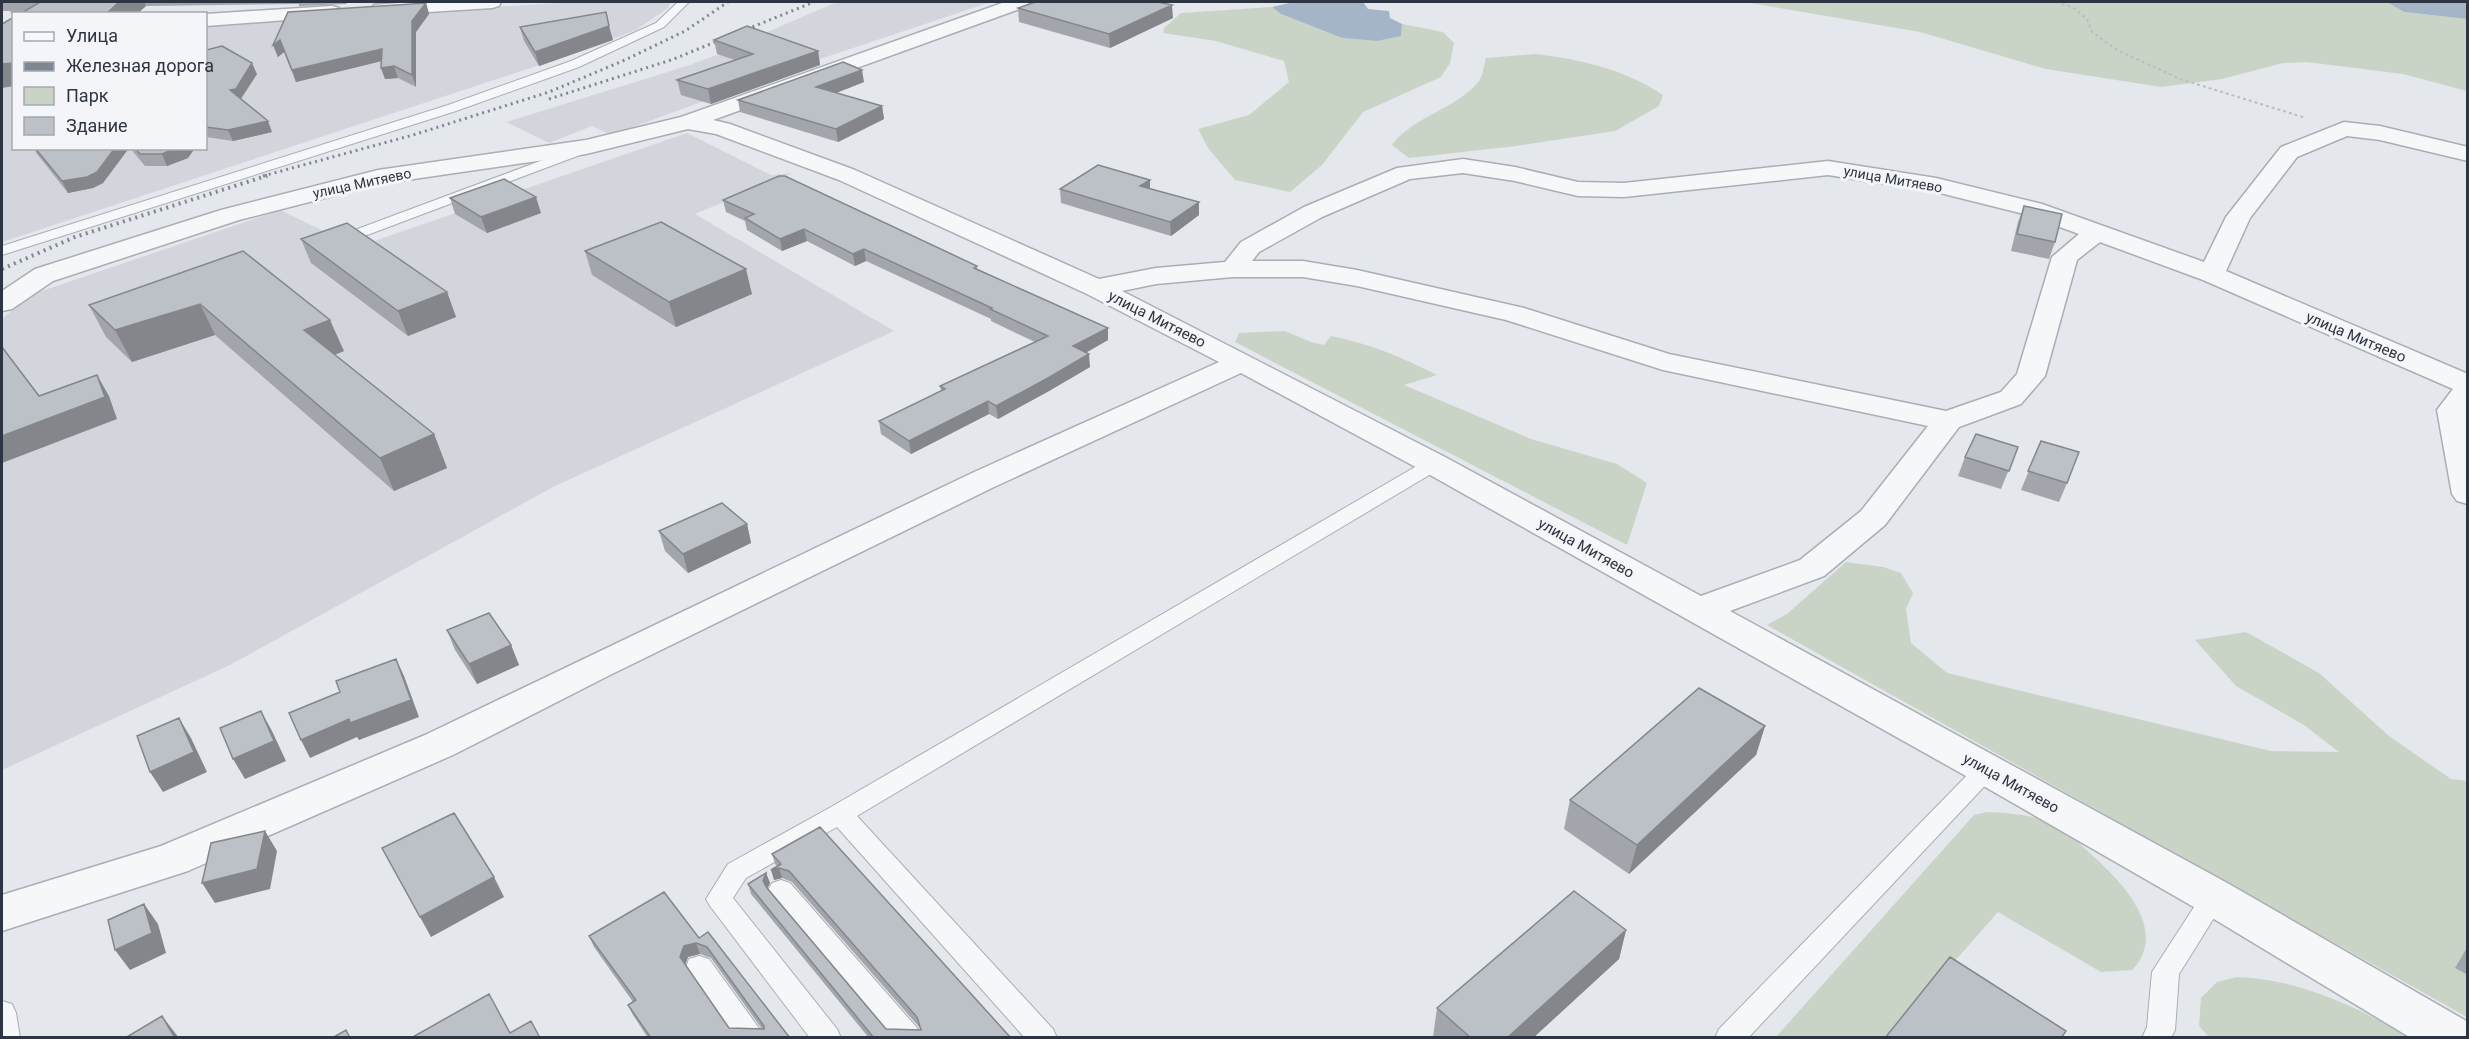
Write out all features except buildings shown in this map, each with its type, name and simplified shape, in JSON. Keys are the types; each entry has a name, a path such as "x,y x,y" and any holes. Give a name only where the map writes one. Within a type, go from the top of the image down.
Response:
{"street":[{"path":"207,20 492,2"},
{"name":"улица Митяево","path":"44,275 230,215 378,177 586,147 688,122 1020,2"},
{"name":"улица Митяево","path":"688,122 722,129 847,175 1096,288 1242,362 1434,464 1987,769 2214,897 2453,1038"},
{"path":"2212,274 2238,217 2289,152 2344,129 2380,133 2468,154"},
{"name":"улица Митяево","path":"1233,269 1250,247 1313,212 1405,172 1463,166 1515,174 1578,189 1624,190 1828,168 1936,185 2033,209 2212,274 2468,387"},
{"path":"1096,288 1156,276 1233,269 1303,269 1358,278 1514,314 1663,361 1947,421 2011,398 2031,376 2065,257 2097,232"},
{"path":"2,275 44,275"},
{"path":"2,303 44,275"},
{"path":"2,913 173,859 439,745 605,662 972,486 1242,362"},
{"path":"2468,387 2452,410 2468,494"},
{"path":"1700,610 1812,568 1873,518 1947,421"}],"lane":[{"path":"2,251 452,108 575,64 660,25 684,2"},
{"path":"341,240 586,147"},
{"path":"827,1038 719,899 737,872 840,814 1434,464"},
{"path":"1729,1038 1987,769"},
{"path":"840,814 1043,1038"},
{"path":"781,890 908,1038"},
{"path":"2163,1035 2166,972 2214,897"},
{"path":"699,967 752,1038"},
{"path":"2,1013 6,1038"}],"path":[{"path":"2056,2 2072,7 2087,19 2092,32 2117,50 2180,79 2344,129"}],"shaded area":[{"path":"572,2 671,2 668,8 636,30 561,58 2,242 2,40 12,39 12,150 207,150 207,26"},
{"path":"837,2 991,2 811,62 611,135 592,126 549,143 506,122 690,65 733,49 746,41"},
{"path":"687,133 771,175 793,173 695,214 894,331 553,487 230,665 2,770 2,319 30,295 280,210 357,247"}],"green space":[{"path":"1745,2 2387,2 2404,12 2467,19 2467,91 2403,74 2307,62 2283,63 2222,79 2161,87 2046,69 1920,32"},
{"path":"1272,7 1281,14 1342,38 1377,41 1401,35 1402,24 1443,32 1454,43 1450,63 1441,77 1363,112 1322,165 1290,192 1235,180 1208,148 1198,129 1249,115 1289,82 1284,61 1216,41 1163,33 1164,28 1181,13"},
{"path":"1535,54 1569,59 1618,72 1663,95 1659,106 1615,131 1516,146 1409,158 1392,145 1411,127 1470,91 1480,79 1486,58"},
{"path":"1285,331 1324,345 1331,336 1359,343 1411,362 1437,375 1404,385 1531,439 1617,464 1647,483 1627,545 1235,342 1239,333"},
{"path":"1846,562 1883,567 1901,573 1913,593 1906,609 1911,643 1947,673 2271,751 2339,752 2304,725 2236,686 2195,640 2246,632 2319,673 2389,736 2451,779 2467,781 2467,1017 1767,625 1787,614"},
{"path":"1987,812 2025,815 2052,823 2070,834 2111,873 2135,904 2143,920 2146,937 2143,954 2132,970 2101,972 1998,912 1888,1037 1775,1038 1974,815"},
{"path":"2237,977 2282,983 2326,996 2369,1015 2409,1037 2209,1037 2199,1026 2201,998 2217,982"}],"water":[{"path":"1294,2 1363,2 1368,9 1389,11 1390,18 1402,24 1401,36 1377,41 1342,38 1281,14 1272,7"},
{"path":"2387,2 2467,2 2467,19 2404,12"}],"railway":[{"path":"263,176 413,135 549,92 625,60 685,31 728,2"},
{"path":"549,99 671,60 814,2"},
{"path":"2,269 75,237 269,175"}]}
